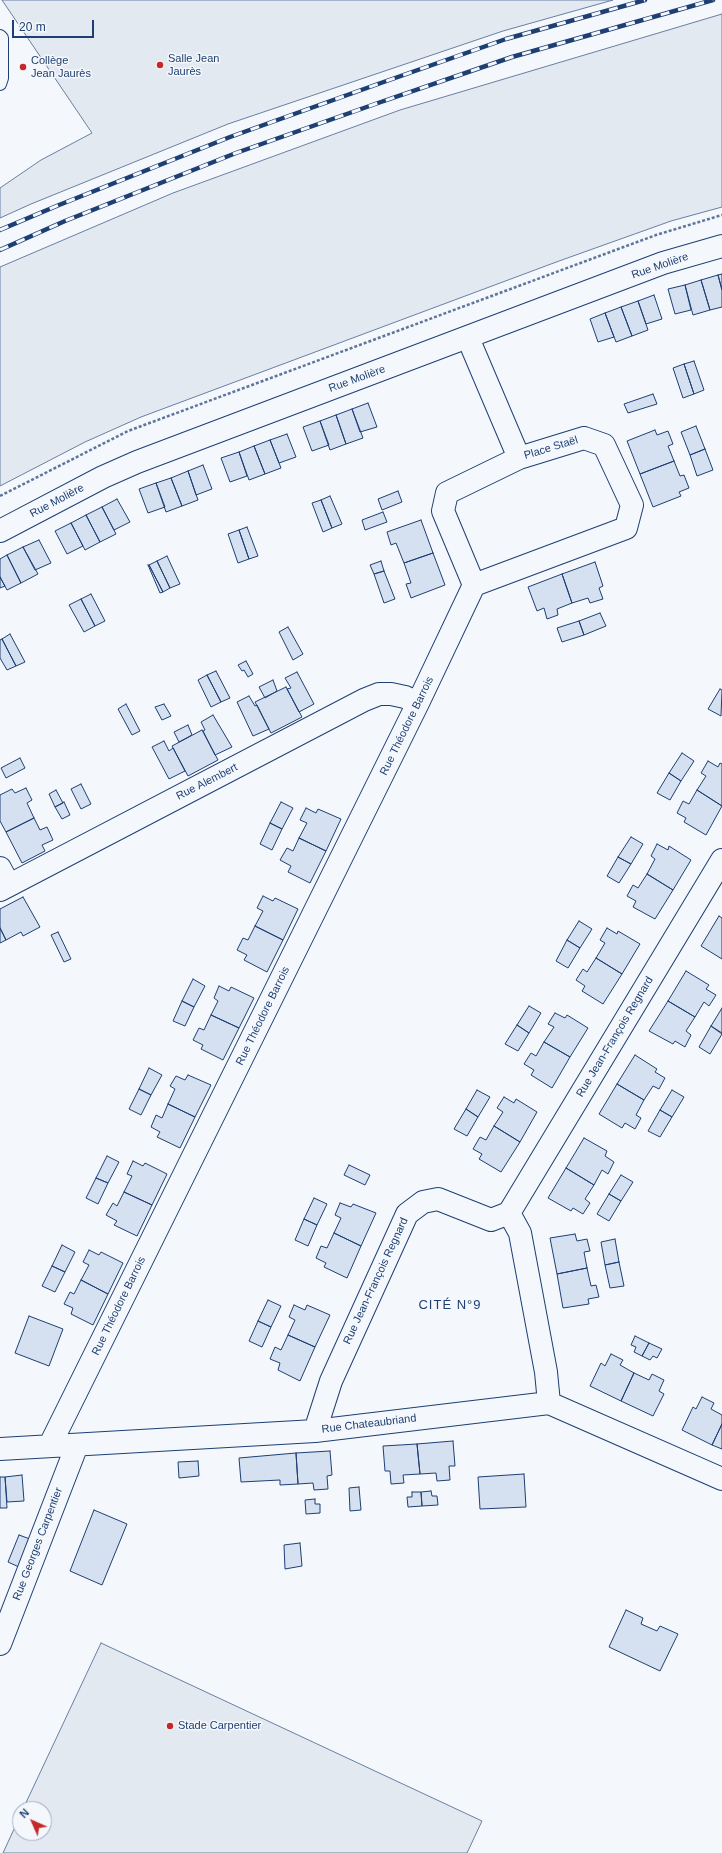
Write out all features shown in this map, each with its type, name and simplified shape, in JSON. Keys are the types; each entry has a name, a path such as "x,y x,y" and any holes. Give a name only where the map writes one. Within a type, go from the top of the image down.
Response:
{"street":[{"name":"Rue Molière","path":"0,531 103,476 137,462 663,263 722,246"},
{"path":"468,338 519,458"},
{"name":"Place Staël","path":"584,438 604,444 632,505 626,528 474,586 443,511 447,493 519,458 584,438"},
{"name":"Rue Théodore Barrois","path":"50,1445 418,703 474,586"},
{"name":"Rue Alembert","path":"3,881 364,700 379,694 391,694 405,697 418,703"},
{"name":"Rue Jean-François Regnard","path":"315,1431 331,1381 407,1214 422,1202 438,1199 491,1220 508,1213 722,860"},
{"path":"508,1213 520,1233 546,1372 549,1402 722,1479"},
{"name":"Rue Chateaubriand","path":"0,1449 315,1431 549,1402"},
{"name":"Rue Georges Carpentier","path":"0,1644 77,1445"}],"lane":[{"path":"0,36 2,38 2,78 0,84"}],"path":[{"path":"0,496 128,431 656,235 722,215"}],"shaded area":[{"path":"2,0 613,0 503,31 228,124 0,218 0,188 41,160 92,133"},
{"path":"722,14 722,207 671,221 559,261 141,417 85,442 0,486 0,267 173,193 400,110"},
{"name":"Stade Carpentier","path":"101,1643 482,1821 467,1853 3,1853 12,1833 12,1841 52,1841 52,1801 27,1801"}],"building":[{"path":"722,274 722,290 718,275"},
{"path":"718,275 722,290 722,307 710,310 701,280"},
{"path":"701,280 710,310 693,315 685,285"},
{"path":"685,285 691,310 675,314 668,289"},
{"path":"654,295 662,319 646,324 638,301"},
{"path":"638,301 648,330 632,336 621,307"},
{"path":"621,307 632,336 616,342 605,313"},
{"path":"605,313 614,337 598,342 590,319"},
{"path":"694,361 704,390 694,394 684,364"},
{"path":"684,364 694,394 683,398 673,368"},
{"path":"653,394 657,404 628,413 624,404"},
{"path":"368,403 377,427 360,432 352,409"},
{"path":"352,409 363,438 346,444 336,415"},
{"path":"336,415 346,444 330,450 320,421"},
{"path":"320,421 329,445 312,451 303,427"},
{"path":"696,426 705,449 690,455 681,432"},
{"path":"655,430 657,435 668,431 673,444 668,446 674,461 640,474 627,441"},
{"path":"287,434 296,457 279,463 270,440"},
{"path":"270,440 281,468 265,474 254,446"},
{"path":"254,446 265,474 249,480 239,452"},
{"path":"705,449 713,470 697,476 690,455"},
{"path":"239,452 247,476 230,482 221,458"},
{"path":"674,461 680,476 684,475 689,488 679,492 681,496 653,507 640,474"},
{"path":"203,465 212,489 196,495 188,471"},
{"path":"188,471 198,500 182,506 171,478"},
{"path":"171,478 182,506 166,512 156,483"},
{"path":"156,483 165,507 148,513 139,489"},
{"path":"398,491 402,502 382,510 378,499"},
{"path":"330,496 342,524 332,528 321,500"},
{"path":"117,499 130,522 114,530 102,507"},
{"path":"321,500 332,528 323,532 312,503"},
{"path":"102,507 116,534 100,542 86,515"},
{"path":"383,512 387,522 365,530 362,520"},
{"path":"86,515 100,542 85,550 71,523"},
{"path":"421,520 433,553 404,563 396,543 391,545 387,532"},
{"path":"71,523 83,546 67,554 55,531"},
{"path":"247,527 258,556 249,559 239,530"},
{"path":"239,530 249,559 238,563 228,534"},
{"path":"39,540 51,563 35,570 23,547"},
{"path":"23,547 38,574 21,583 7,555"},
{"path":"433,553 445,585 411,598 406,584 411,583 404,563"},
{"path":"7,555 21,583 7,590 0,577 0,559"},
{"path":"167,556 180,584 170,588 157,561"},
{"path":"157,561 170,588 163,592 149,565"},
{"path":"381,561 384,571 374,574 370,565"},
{"path":"595,562 603,586 599,588 603,599 590,603 588,598 572,603 562,574"},
{"path":"149,565 163,592 160,593"},
{"path":"384,571 395,599 384,603 374,574"},
{"path":"562,574 572,603 557,609 558,615 547,619 544,608 537,611 528,587"},
{"path":"0,577 5,586 0,588"},
{"path":"91,594 105,621 95,626 81,599"},
{"path":"81,599 95,626 84,632 69,605"},
{"path":"600,613 606,626 584,635 579,621"},
{"path":"579,621 584,635 562,642 557,628"},
{"path":"288,627 303,654 293,660 279,632"},
{"path":"10,634 25,662 16,666 2,639"},
{"path":"2,639 16,666 7,670 0,658 0,640"},
{"path":"246,661 253,674 248,677 244,670 242,671 238,665"},
{"path":"216,671 230,698 221,702 207,675"},
{"path":"297,672 314,704 299,712 287,689 291,688 285,678"},
{"path":"207,675 221,702 211,707 198,680"},
{"path":"273,680 277,691 265,698 259,687"},
{"path":"286,687 302,717 271,733 255,702"},
{"path":"720,689 722,690 721,716 708,709"},
{"path":"249,696 255,706 257,705 269,729 253,736 237,702"},
{"path":"126,704 140,731 132,735 118,709"},
{"path":"164,704 171,716 162,720 155,707"},
{"path":"213,715 232,747 215,755 203,731 205,730 201,722"},
{"path":"188,725 192,735 179,742 174,732"},
{"path":"202,730 218,760 188,776 172,746"},
{"path":"164,741 169,751 173,748 185,771 169,779 152,747"},
{"path":"682,753 694,761 681,781 669,773"},
{"path":"20,758 25,768 6,778 1,768"},
{"path":"708,761 718,767 720,763 722,764 722,806 697,790 706,776 701,773"},
{"path":"669,773 681,781 670,800 657,793"},
{"path":"81,784 91,804 81,809 71,789"},
{"path":"26,788 32,800 27,803 34,818 6,832 0,821 0,795 12,789 15,793"},
{"path":"56,790 63,803 55,807 49,794"},
{"path":"697,790 722,806 706,835 684,822 686,818 677,813 683,801 689,804"},
{"path":"64,802 70,815 62,819 55,807"},
{"path":"281,802 293,808 282,829 270,823"},
{"path":"306,808 316,813 318,809 341,819 326,851 299,838 307,823 300,820"},
{"path":"34,818 40,830 47,827 53,840 42,845 45,851 22,863 6,832"},
{"path":"270,823 282,829 272,850 260,844"},
{"path":"631,837 643,844 631,864 618,857"},
{"path":"299,838 326,851 310,883 288,872 291,866 280,860 287,848 293,851"},
{"path":"657,844 668,850 669,846 691,860 673,890 647,874 655,859 651,856"},
{"path":"618,857 631,864 619,883 607,876"},
{"path":"647,874 673,890 655,919 633,907 636,901 627,896 633,885 638,888"},
{"path":"263,896 273,901 275,898 298,909 283,940 255,926 263,911 257,908"},
{"path":"23,897 40,927 23,936 21,932 6,940 0,928 0,909"},
{"path":"719,916 722,918 722,959 701,946"},
{"path":"579,921 592,929 580,948 567,940"},
{"path":"255,926 283,940 267,972 244,960 247,955 237,950 243,938 248,940"},
{"path":"0,928 6,940 0,943"},
{"path":"607,928 617,934 618,931 640,944 622,974 596,958 605,943 600,940"},
{"path":"58,932 71,959 64,962 51,935"},
{"path":"567,940 580,948 568,968 556,961"},
{"path":"596,958 622,974 603,1004 582,991 585,986 576,980 583,969 587,972"},
{"path":"686,971 709,985 706,989 716,995 709,1006 704,1002 695,1017 668,1001"},
{"path":"193,979 205,986 194,1007 182,1001"},
{"path":"219,986 229,991 231,987 254,998 239,1028 211,1015 218,1001 214,998"},
{"path":"182,1001 194,1007 185,1026 173,1021"},
{"path":"668,1001 695,1017 686,1031 691,1035 685,1047 675,1041 673,1044 649,1031"},
{"path":"529,1006 541,1013 529,1033 517,1025"},
{"path":"722,1008 722,1033 711,1026"},
{"path":"555,1013 565,1018 567,1015 588,1028 570,1057 544,1042 554,1027 548,1024"},
{"path":"211,1015 239,1028 223,1060 201,1049 203,1045 193,1040 199,1028 204,1030"},
{"path":"517,1025 529,1033 518,1051 505,1044"},
{"path":"711,1026 722,1034 710,1054 699,1047"},
{"path":"544,1042 570,1057 552,1088 531,1075 534,1070 524,1064 531,1053 536,1056"},
{"path":"635,1055 657,1069 655,1072 665,1078 659,1089 653,1086 644,1100 617,1084"},
{"path":"149,1068 162,1075 151,1095 139,1089"},
{"path":"188,1075 211,1085 195,1117 168,1104 175,1089 170,1086 176,1076 185,1080"},
{"path":"617,1084 644,1100 636,1115 641,1118 635,1129 625,1123 622,1128 599,1114"},
{"path":"139,1089 151,1095 141,1115 129,1109"},
{"path":"477,1090 490,1097 478,1117 466,1109"},
{"path":"672,1090 684,1097 672,1117 660,1110"},
{"path":"504,1097 514,1103 516,1099 537,1112 520,1142 494,1126 503,1112 497,1108"},
{"path":"168,1104 195,1117 180,1148 157,1137 160,1132 151,1127 156,1115 162,1118"},
{"path":"466,1109 478,1117 467,1136 454,1129"},
{"path":"660,1110 672,1117 660,1137 648,1131"},
{"path":"494,1126 520,1142 501,1172 479,1159 482,1154 473,1149 480,1137 486,1140"},
{"path":"584,1138 607,1151 605,1156 614,1162 608,1174 602,1170 594,1185 566,1168"},
{"path":"107,1156 119,1162 108,1183 96,1178"},
{"path":"133,1161 143,1166 145,1163 167,1174 152,1205 124,1192 132,1176 127,1174"},
{"path":"349,1165 370,1175 365,1185 344,1175"},
{"path":"566,1168 594,1185 585,1199 590,1203 583,1214 573,1208 571,1211 548,1198"},
{"path":"621,1175 633,1182 621,1201 609,1194"},
{"path":"96,1178 108,1183 98,1204 86,1198"},
{"path":"124,1192 152,1205 137,1236 114,1225 117,1221 106,1215 113,1203 117,1206"},
{"path":"609,1194 621,1201 609,1221 597,1214"},
{"path":"314,1198 327,1204 317,1225 304,1219"},
{"path":"340,1203 351,1207 353,1204 376,1213 361,1246 334,1233 341,1218 335,1215"},
{"path":"304,1219 317,1225 308,1246 295,1240"},
{"path":"334,1233 361,1246 347,1278 324,1267 326,1263 316,1258 321,1246 327,1248"},
{"path":"575,1234 577,1241 587,1239 590,1251 584,1252 587,1268 557,1274 550,1238"},
{"path":"615,1239 619,1262 605,1265 601,1242"},
{"path":"62,1245 75,1252 65,1272 52,1266"},
{"path":"89,1250 99,1255 101,1252 123,1263 108,1294 81,1280 89,1265 83,1262"},
{"path":"619,1262 624,1286 610,1288 605,1265"},
{"path":"52,1266 65,1272 55,1292 42,1286"},
{"path":"587,1268 591,1286 596,1285 599,1297 588,1299 589,1304 563,1308 557,1274"},
{"path":"81,1280 108,1294 93,1325 71,1314 73,1308 64,1304 70,1292 74,1294"},
{"path":"268,1300 281,1306 271,1327 258,1321"},
{"path":"294,1305 305,1310 307,1305 330,1315 315,1347 288,1335 295,1320 289,1317"},
{"path":"29,1316 63,1329 49,1366 15,1353"},
{"path":"258,1321 271,1327 262,1347 249,1341"},
{"path":"288,1335 315,1347 300,1381 278,1370 280,1363 270,1359 275,1347 281,1350"},
{"path":"635,1336 649,1343 642,1356 634,1352 636,1347 631,1345"},
{"path":"649,1343 662,1349 657,1358 653,1356 650,1360 642,1356"},
{"path":"611,1354 623,1360 620,1365 634,1373 621,1401 590,1386 601,1363 605,1366"},
{"path":"634,1373 649,1380 652,1374 664,1380 659,1391 664,1394 653,1416 621,1401"},
{"path":"702,1397 714,1403 711,1409 722,1415 722,1424 712,1445 682,1430 693,1407 696,1409"},
{"path":"722,1424 722,1449 712,1445"},
{"path":"453,1441 455,1466 449,1466 450,1480 437,1481 436,1473 420,1474 417,1444"},
{"path":"417,1444 420,1474 403,1475 404,1483 391,1484 390,1471 385,1471 383,1446"},
{"path":"330,1451 332,1475 327,1476 328,1489 314,1490 313,1483 298,1484 296,1453"},
{"path":"296,1453 298,1484 280,1485 280,1480 241,1482 239,1458"},
{"path":"198,1461 199,1476 179,1478 178,1462"},
{"path":"524,1474 526,1507 480,1509 478,1477"},
{"path":"22,1475 24,1501 7,1502 5,1477"},
{"path":"0,1477 5,1477 7,1508 0,1508"},
{"path":"359,1487 361,1510 350,1511 349,1488"},
{"path":"431,1491 432,1496 437,1496 438,1505 422,1506 421,1492"},
{"path":"412,1492 421,1492 422,1506 408,1507 407,1497 412,1497"},
{"path":"315,1499 315,1504 320,1504 320,1513 306,1514 305,1500"},
{"path":"94,1510 127,1524 102,1585 70,1571"},
{"path":"19,1535 30,1539 19,1567 8,1562"},
{"path":"300,1543 302,1566 285,1569 284,1545"},
{"path":"626,1610 643,1618 641,1624 657,1631 660,1626 678,1634 660,1671 609,1647"}],"railway":[{"path":"0,230 230,137 378,84 506,39 645,0"},
{"path":"0,250 65,221 236,153 378,103 512,57 713,0"}],"place":[{"name":"Salle Jean Jaurès","path":"160,65"},
{"name":"Collège Jean Jaurès","path":"23,67"},
{"name":"Stade Carpentier","path":"170,1726"}],"district":[{"name":"CITÉ N°9","path":"450,1305"}]}
